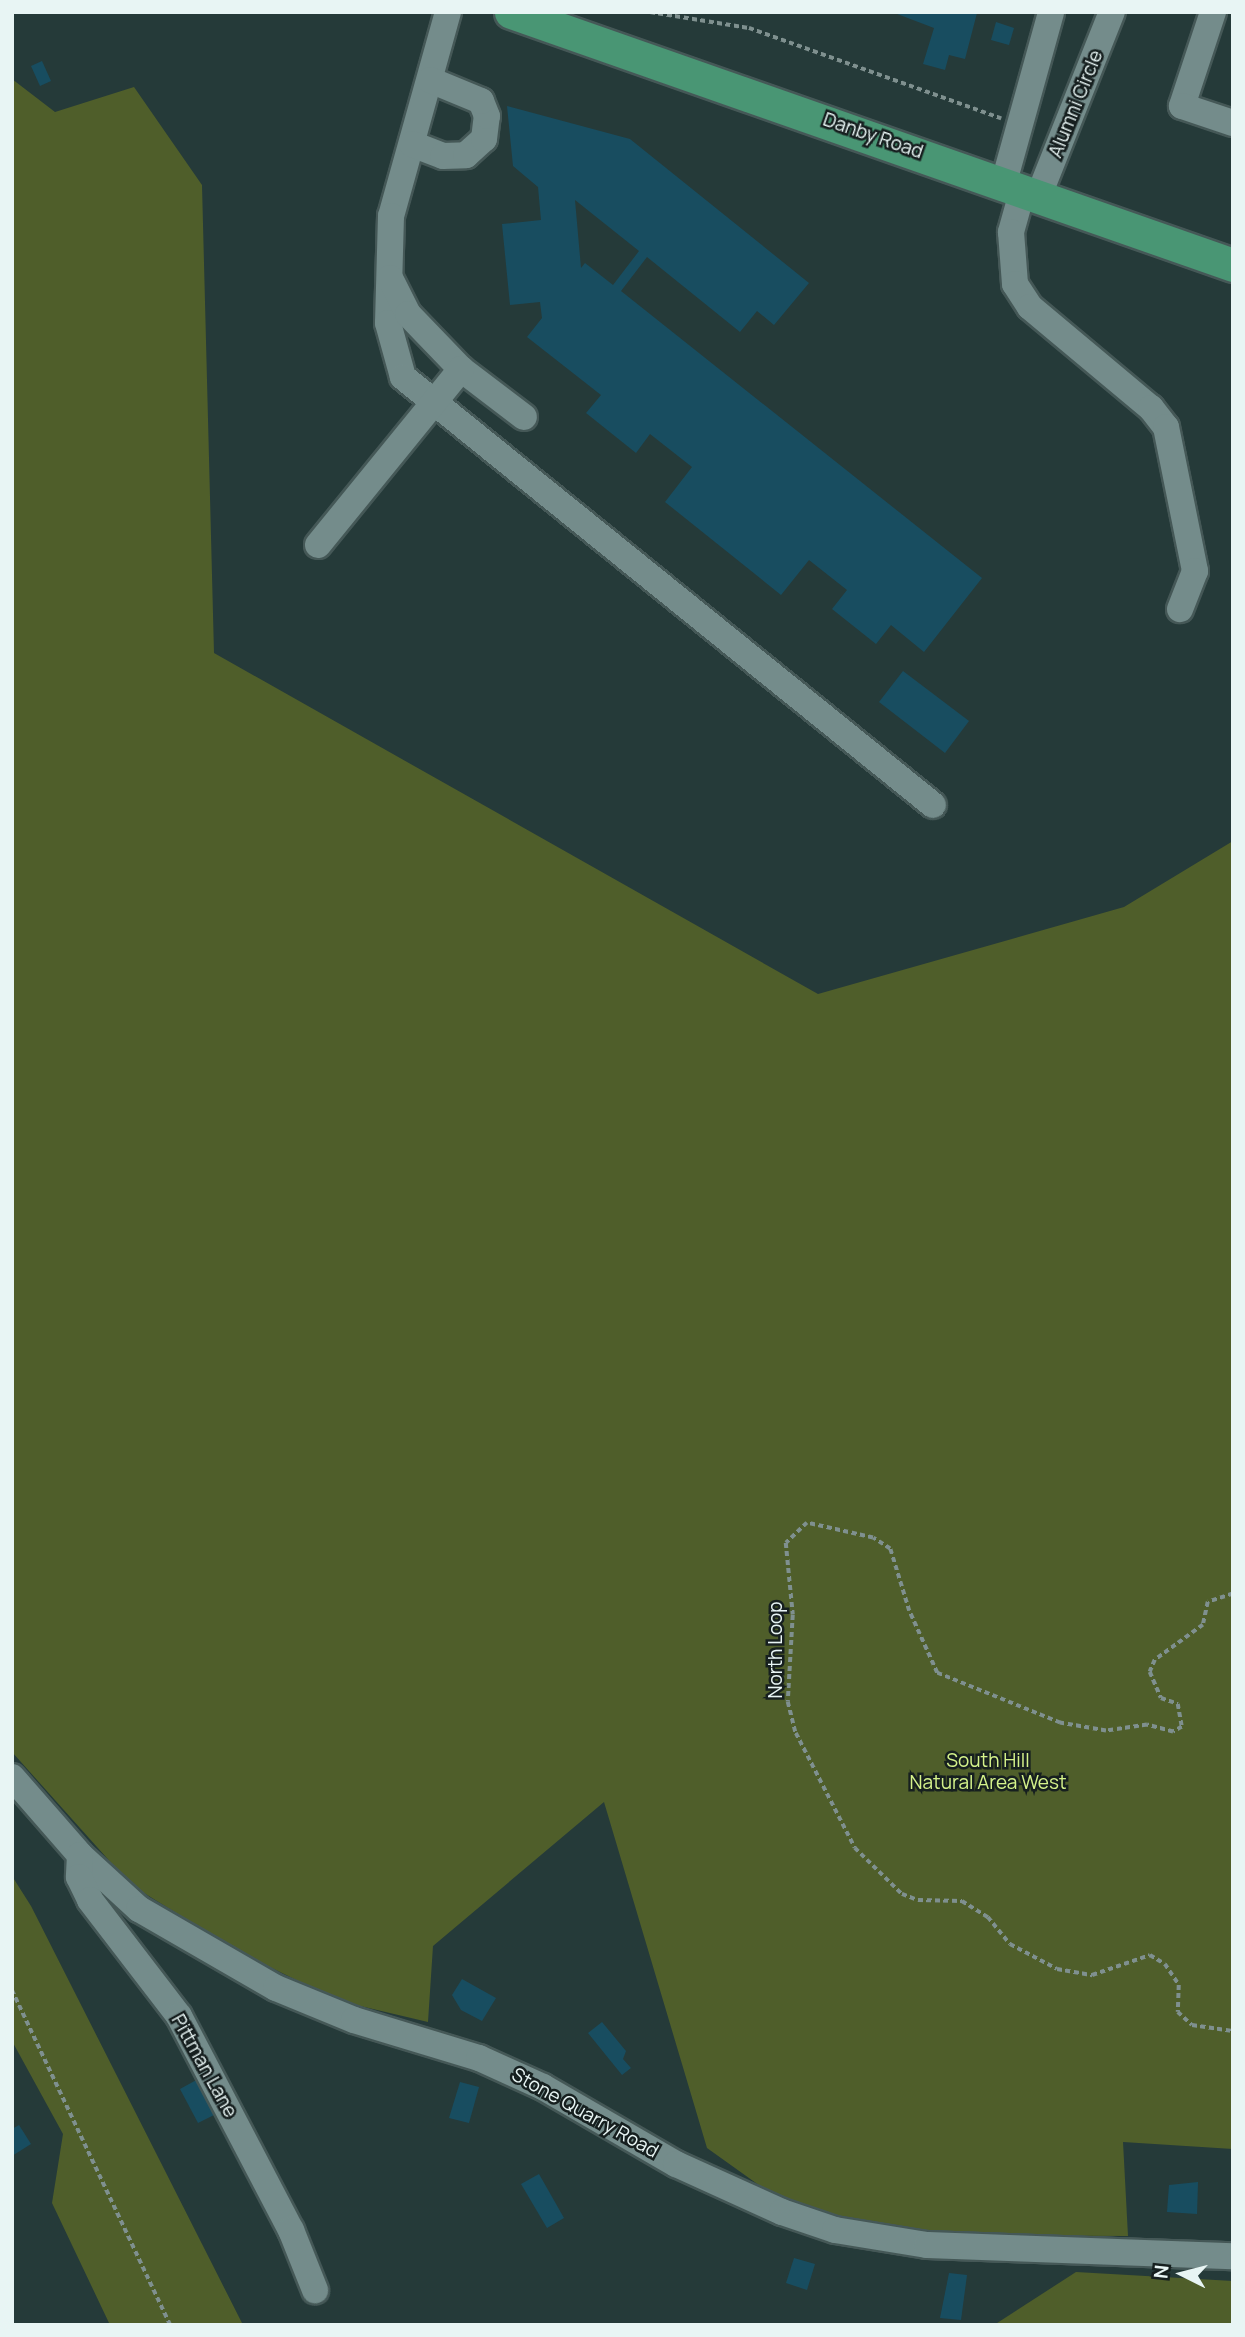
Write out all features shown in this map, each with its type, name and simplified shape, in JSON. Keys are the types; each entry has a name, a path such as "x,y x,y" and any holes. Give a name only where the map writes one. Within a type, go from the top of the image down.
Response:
{"main road":[{"name":"Danby Road","path":"511,12 1233,265"}],"street":[{"path":"448,12 391,216 386,271 394,354 403,377 432,405 933,805"},
{"path":"1051,12 1022,189 1011,232 1015,284 1030,307 1151,408 1166,427 1195,571 1180,609"},
{"name":"Alumni Circle","path":"1022,189 1112,12"},
{"path":"1213,12 1182,106 1233,123"},
{"path":"412,145 443,156 466,155 484,139 487,116 481,101 430,79"},
{"path":"386,271 408,313 461,369 524,417"},
{"path":"318,545 461,369"},
{"name":"Stone Quarry Road","path":"12,1777 80,1855 139,1909 276,1988 533,2082 676,2164 782,2212 835,2230 927,2245 1233,2256"},
{"name":"Pittman Lane","path":"80,1855 79,1877 90,1900 178,2016 291,2230 315,2290"}],"path":[{"path":"650,12 749,28 1008,120"},
{"name":"North Loop","path":"1233,1594 1208,1602 1203,1625 1155,1660 1150,1672 1161,1698 1178,1704 1182,1727 1173,1732 1147,1725 1106,1731 1060,1723 937,1673 909,1611 890,1549 873,1538 807,1523 786,1543 793,1615 788,1702 796,1733 855,1848 902,1894 918,1900 962,1901 995,1922 1010,1944 1057,1969 1093,1975 1150,1955 1165,1964 1179,1985 1178,2012 1192,2025 1233,2031"},
{"path":"12,1990 170,2325"}],"green space":[{"name":"South Hill Natural Area West","path":"12,79 55,112 134,87 202,185 214,653 818,994 1124,907 1233,841 1233,2149 1123,2142 1128,2236 895,2235 770,2193 707,2148 604,1802 433,1946 428,2022 339,2001 241,1953 131,1885 12,1752"},
{"path":"12,1876 31,1906 243,2325 110,2325 52,2203 63,2134 12,2041"},
{"path":"1076,2272 1233,2281 1233,2325 994,2325"}],"building":[{"path":"892,12 977,13 965,59 949,55 945,70 923,64 934,28"},
{"path":"996,22 1014,28 1009,45 991,40"},
{"path":"42,61 51,81 40,86 31,66"},
{"path":"507,106 630,139 809,283 774,325 757,311 740,332 647,257 621,291 982,578 924,652 891,625 876,644 832,609 847,590 809,560 781,595 665,502 692,467 650,434 636,453 586,413 601,395 527,337 542,318 540,302 510,305 502,224 541,220 538,187 513,166","holes":["575,200 639,251 613,285 585,263 581,268"]},
{"path":"903,671 969,721 945,753 879,702"},
{"path":"462,1979 496,1998 482,2021 461,2010 452,1995"},
{"path":"602,2022 626,2051 623,2059 631,2068 622,2075 588,2033"},
{"path":"200,2078 220,2112 198,2123 180,2089"},
{"path":"460,2082 479,2087 469,2123 449,2118"},
{"path":"19,2125 31,2144 12,2156 12,2129"},
{"path":"539,2174 564,2218 547,2228 521,2184"},
{"path":"1198,2182 1197,2214 1167,2212 1169,2185"},
{"path":"794,2258 815,2264 807,2290 786,2283"},
{"path":"949,2273 967,2275 961,2320 940,2318"}],"waterway":[{"path":"1144,2325 1186,2325"}]}
